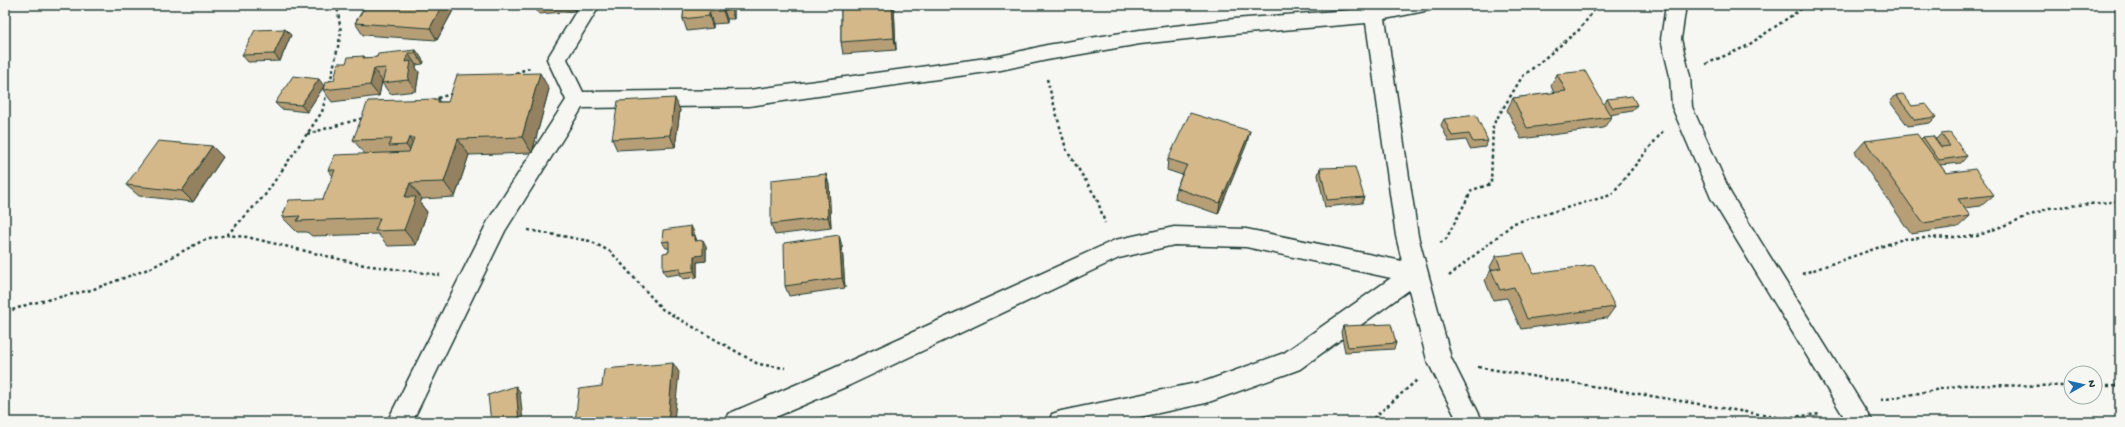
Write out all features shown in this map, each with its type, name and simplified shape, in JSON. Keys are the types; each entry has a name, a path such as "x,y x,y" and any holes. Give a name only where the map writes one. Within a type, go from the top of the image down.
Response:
{"street":[{"path":"576,100 557,59 590,5"},
{"path":"576,100 749,98 1001,63 1036,54 1158,33 1424,5"},
{"path":"1676,5 1671,39 1680,76 1682,108 1722,198 1857,416"},
{"path":"1374,10 1403,213 1414,269 1439,360 1471,422"},
{"path":"399,422 497,225 576,100"},
{"path":"737,422 841,377 1115,249 1174,236 1246,238 1414,269"},
{"path":"1061,422 1206,392 1292,361 1414,269"}],"path":[{"path":"226,235 265,195 322,112 341,33 337,5"},
{"path":"1414,269 1446,239 1472,190 1491,184 1493,125 1522,77 1580,29 1598,5"},
{"path":"1680,76 1747,46 1807,5"},
{"path":"1036,54 1048,83 1066,149 1096,199 1115,249"},
{"path":"504,76 557,59"},
{"path":"428,101 458,91"},
{"path":"1422,298 1514,223 1611,195 1682,108"},
{"path":"307,134 367,117"},
{"path":"1775,283 1903,239 1977,236 2049,208 2120,201"},
{"path":"497,225 590,241 611,252 662,309 758,364 788,369"},
{"path":"5,318 7,312 29,304 91,290 151,268 202,241 226,235 247,237 364,265 471,279"},
{"path":"1369,422 1439,360 1782,418 1857,416 1878,400 1962,385 2063,386"},
{"path":"2103,386 2120,386"}],"building":[{"path":"366,5 442,5 430,28 355,23"},
{"path":"536,5 568,5 535,8"},
{"path":"684,5 730,5 730,7 723,7 723,11 709,12 709,16 683,19"},
{"path":"841,5 892,5 894,38 841,42"},
{"path":"285,29 274,54 242,55 255,30"},
{"path":"416,50 415,53 408,53 406,62 411,61 408,80 382,83 386,68 374,69 370,85 323,90 325,82 334,80 338,63 346,63 348,57 377,57 378,54"},
{"path":"1585,71 1611,117 1527,128 1513,98 1566,91 1557,74"},
{"path":"540,73 522,137 458,139 444,182 410,183 405,197 416,197 404,230 375,231 380,218 297,221 300,216 282,217 289,200 323,199 335,170 328,170 335,155 409,152 414,138 409,138 406,145 389,146 392,139 353,140 368,101 438,99 438,102 448,102 457,75"},
{"path":"293,76 319,79 301,105 275,103"},
{"path":"1903,94 1912,106 1926,104 1936,117 1915,120 1896,95"},
{"path":"1632,96 1637,105 1613,108 1607,99"},
{"path":"675,98 670,135 612,139 618,101"},
{"path":"1190,113 1250,131 1220,203 1176,188 1187,165 1168,159"},
{"path":"1476,115 1488,141 1473,142 1469,134 1452,136 1444,119"},
{"path":"1950,133 1967,156 1939,160 1923,137 1933,136 1941,147 1950,146 1941,134"},
{"path":"1917,134 1946,173 1975,169 1994,195 1958,199 1970,216 1923,223 1865,141"},
{"path":"158,141 212,146 182,191 126,185"},
{"path":"1355,167 1364,197 1327,200 1320,168"},
{"path":"826,174 828,217 771,224 771,180"},
{"path":"691,226 691,236 695,235 695,241 703,240 703,255 694,256 694,271 680,273 680,268 663,270 663,253 669,252 669,241 662,242 663,230"},
{"path":"839,235 842,278 785,286 784,243"},
{"path":"1524,253 1533,273 1594,265 1615,307 1527,319 1514,287 1500,290 1491,270 1501,268 1496,256"},
{"path":"1391,324 1396,343 1348,347 1343,326"},
{"path":"673,363 668,422 575,422 579,389 602,386 604,369"},
{"path":"516,386 519,422 491,422 488,395"},
{"path":"1044,418 1045,422 1035,422"}]}
